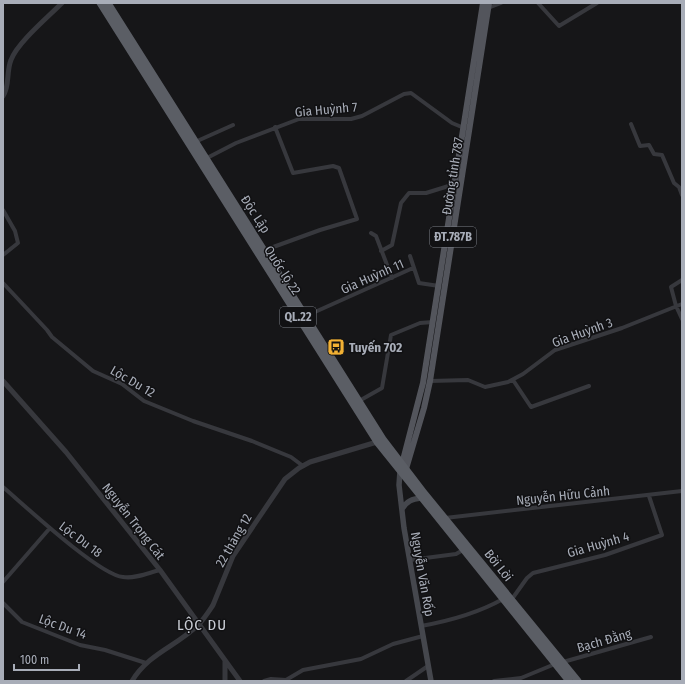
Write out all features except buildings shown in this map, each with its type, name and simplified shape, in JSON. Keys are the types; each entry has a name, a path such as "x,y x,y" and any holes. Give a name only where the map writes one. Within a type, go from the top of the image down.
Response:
{"highway":[{"name":"Độc Lập","path":"100,3 202,160 265,250 358,401 380,440"},
{"name":"Độc Lập","path":"108,3 194,142 202,160"},
{"name":"Quốc lộ 22","path":"202,160 380,440 403,468"},
{"name":"Bời Lời","path":"403,468 421,498 503,599 559,663 578,681"},
{"name":"Bời Lời","path":"403,468 512,599 559,663 569,681"}],"main road":[{"name":"Đường tỉnh 787","path":"403,468 423,383 464,128 482,3"},
{"name":"Đường tỉnh 787","path":"403,468 415,443 430,381 489,6"},
{"name":"Nguyễn Văn Rốp","path":"403,468 398,476 402,509 430,681"},
{"path":"402,509 412,499 421,498"}],"street":[{"path":"3,96 6,91 8,68 11,58 20,46 62,3"},
{"path":"489,6 501,3"},
{"path":"538,3 559,26 597,3"},
{"name":"Gia Huỳnh 7","path":"202,160 236,143 299,119 351,118 362,116 404,94 411,93 452,123 464,128"},
{"path":"631,124 640,146 649,145 654,154 662,155 674,183 679,186 682,194"},
{"path":"194,142 233,125"},
{"path":"265,250 320,230 357,219 339,168 333,166 293,172 275,127"},
{"path":"381,251 392,245 401,203 409,193 426,193 455,184"},
{"path":"3,210 15,231 18,243 3,255"},
{"path":"371,233 376,236 392,278"},
{"path":"410,256 414,264 413,268"},
{"name":"Gia Huỳnh 11","path":"306,316 413,268 419,283 439,286"},
{"path":"682,280 671,288 676,306 682,319"},
{"name":"Lộc Du 12","path":"3,283 52,337 93,371 122,384 144,401 193,421 252,441 291,457 303,466"},
{"name":"Gia Huỳnh 3","path":"430,381 468,380 485,387 513,380 555,350 622,328 682,304"},
{"path":"358,401 382,388 391,335 420,323 433,322"},
{"path":"513,380 531,407 589,386"},
{"name":"Nguyễn Trọng Cát","path":"3,381 66,452 160,570 198,625 240,681"},
{"name":"22 tháng 12","path":"132,681 146,663 198,625 214,605 233,556 275,492 292,472 303,466 380,440"},
{"name":"Lộc Du 18","path":"3,487 50,528 114,574 129,578 160,570"},
{"name":"Nguyễn Hữu Cảnh","path":"445,518 682,492"},
{"name":"Gia Huỳnh 4","path":"512,599 527,578 533,573 605,555 662,535 649,496"},
{"path":"3,582 50,528"},
{"path":"410,560 456,554 463,550"},
{"path":"421,626 489,607 503,599"},
{"name":"Lộc Du 14","path":"3,603 22,622 80,645 105,650 146,663"},
{"path":"264,681 271,679 286,680 303,670 361,659 393,644 423,636"},
{"name":"Bạch Đằng","path":"494,681 521,678 559,663 651,637"},
{"path":"225,661 225,681"},
{"path":"406,681 428,666"}],"place":[{"name":"Tuyến 702","path":"336,347"}],"district":[{"name":"LỘC DU","path":"202,625"}]}
